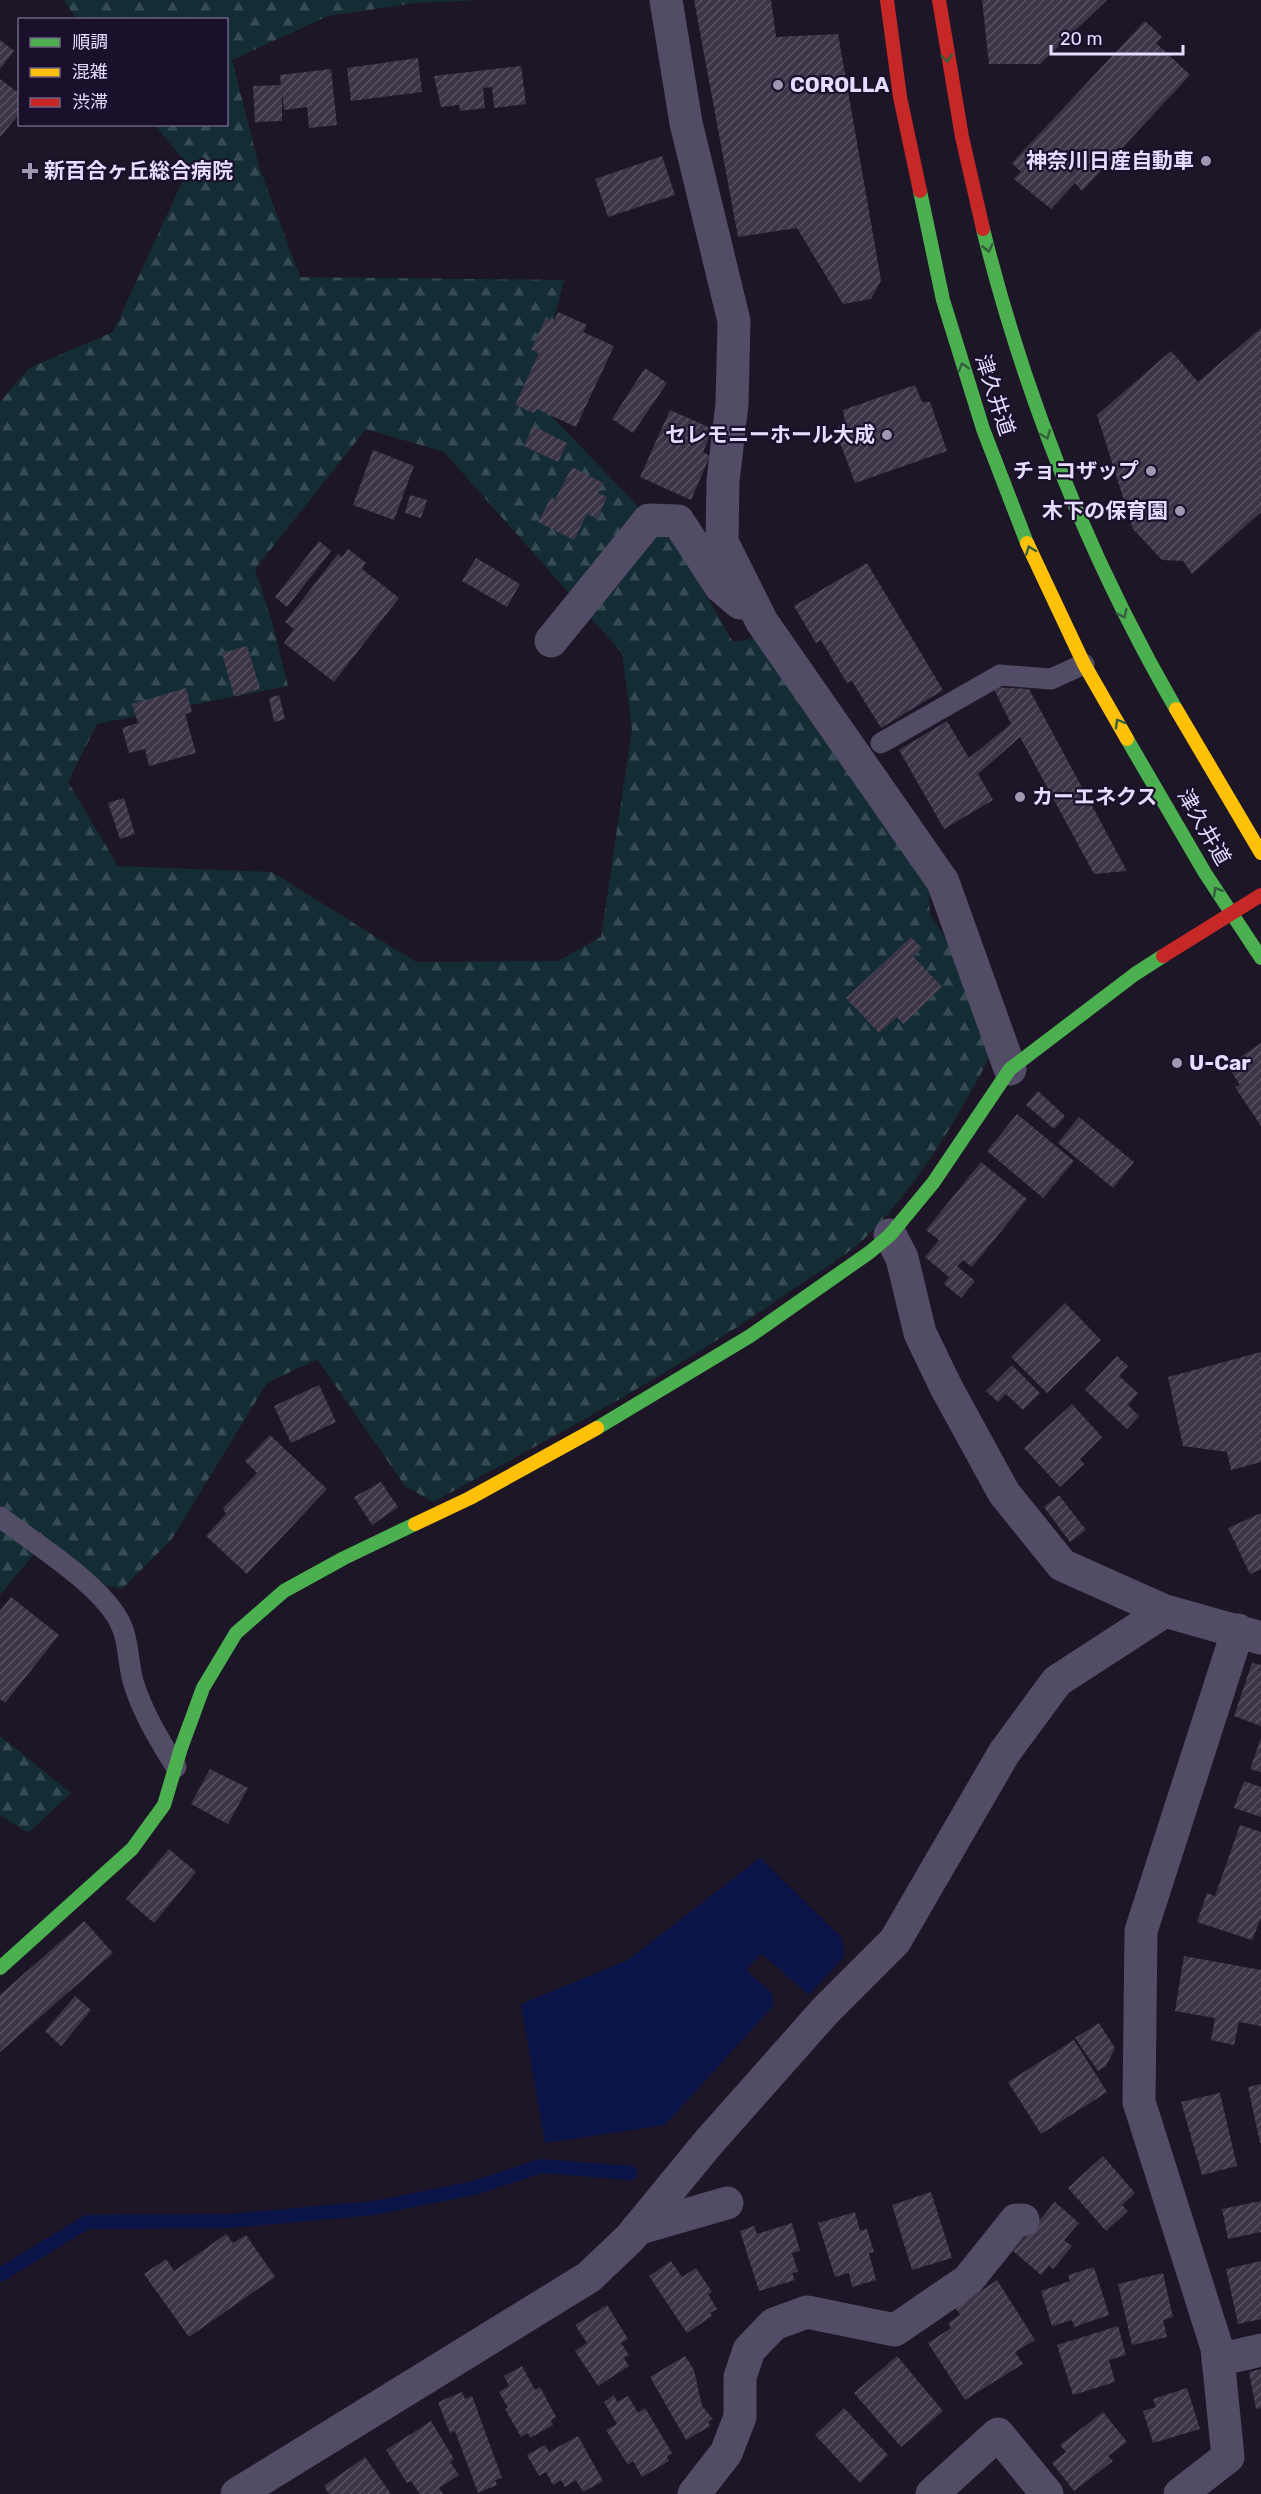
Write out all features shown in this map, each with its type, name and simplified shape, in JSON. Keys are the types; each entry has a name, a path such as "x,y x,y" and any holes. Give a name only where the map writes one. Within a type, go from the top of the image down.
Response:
{"main road":[{"name":"津久井道","path":"887,0 900,97 943,300 995,461 1036,565 1084,664 1232,914 1261,958"},
{"name":"津久井道","path":"939,0 952,89 995,278 1039,416 1086,537 1133,635 1261,853"},
{"path":"0,1968 132,1849 164,1806 203,1688 236,1634 284,1591 344,1558 470,1498 592,1431 750,1336 870,1252 890,1235 933,1183 1010,1069 1135,974 1261,895"}],"street":[{"path":"666,0 686,123 734,321 732,404 723,481 722,542 762,622 943,882 1010,1069"},
{"path":"551,641 649,520 678,521 721,587 762,622"},
{"path":"890,1235 902,1258 920,1333 946,1387 1004,1493 1062,1565 1165,1611 1250,1634 1141,1931 1138,2102 1218,2360 1228,2457 1180,2494"},
{"path":"237,2494 589,2277 638,2229 708,2143 825,2011 896,1941 1004,1754 1057,1681 1165,1611"},
{"path":"638,2229 727,2202"},
{"path":"694,2494 726,2453 741,2417 740,2377 749,2350 774,2324 807,2312 895,2330 969,2280 1016,2220 1023,2220"},
{"path":"1218,2360 1261,2350"},
{"path":"932,2494 998,2434 1047,2494"}],"lane":[{"path":"881,743 1000,675 1051,679 1084,664"},
{"path":"0,1517 85,1581 109,1606 123,1627 133,1681 146,1714 155,1734 176,1767"}],"green space":[{"path":"64,0 480,0 415,3 328,16 232,60 259,166 300,277 564,280 534,398 680,550 733,642 756,638 935,884 929,899 930,914 966,970 990,1056 934,1153 901,1198 864,1239 835,1261 697,1353 522,1454 433,1502 405,1486 317,1359 267,1383 171,1540 122,1589 94,1583 43,1543 0,1595 0,402 29,368 113,332 189,167 156,126 228,126 228,18 75,18","holes":["366,429 444,452 622,653 632,729 601,937 558,961 416,962 272,872 118,866 68,782 97,724 288,686 272,622 255,569"]},
{"path":"0,1736 71,1793 28,1833 0,1815"}],"shaded area":[{"path":"760,1858 842,1938 844,1957 809,1995 762,1954 746,1970 772,1993 774,2005 665,2125 545,2143 521,2004 628,1960"}],"building":[{"path":"694,0 771,0 776,37 838,34 881,280 871,299 843,304 797,228 738,237"},
{"path":"982,0 1107,0 1040,64 989,64"},
{"path":"1145,21 1162,37 1156,43 1190,75 1082,191 1075,183 1051,209 1014,179 1021,172 1012,163"},
{"path":"0,40 14,51 0,69"},
{"path":"418,58 422,92 351,101 347,68"},
{"path":"521,66 526,104 494,108 492,87 483,88 485,108 460,111 459,105 441,107 434,76"},
{"path":"331,69 337,125 309,128 307,107 284,110 282,91 282,121 255,122 253,86 281,85 280,75"},
{"path":"0,79 18,92 18,115 0,137"},
{"path":"662,156 675,195 608,217 595,179"},
{"path":"558,312 587,325 583,332 614,346 576,427 537,409 534,413 515,405 539,353 531,350 546,317 554,321"},
{"path":"1261,328 1261,512 1192,574 1183,561 1162,560 1133,529 1097,415 1171,351 1198,382"},
{"path":"645,368 667,383 633,433 612,419"},
{"path":"915,385 922,402 930,402 947,451 855,483 835,429 845,422 843,410"},
{"path":"670,410 713,429 703,452 710,456 691,500 640,477"},
{"path":"533,426 567,443 558,462 524,446"},
{"path":"373,450 414,466 394,520 353,505"},
{"path":"572,467 603,483 598,493 607,497 597,519 587,514 574,540 538,522 551,498 555,500"},
{"path":"410,495 427,500 421,518 405,513"},
{"path":"319,541 331,551 287,607 275,597"},
{"path":"348,549 366,563 362,569 399,598 334,682 284,643 294,629 285,622 338,554 342,557"},
{"path":"476,558 520,584 507,607 462,581"},
{"path":"867,563 943,690 881,728 852,681 847,683 821,640 816,643 794,606"},
{"path":"247,646 260,689 234,696 222,653"},
{"path":"993,687 1029,689 1127,871 1094,874 1020,737 978,774 993,800 944,829 899,750 947,721 969,758 1011,724"},
{"path":"186,688 192,712 185,714 196,753 149,766 145,749 129,753 122,728 138,723 132,704"},
{"path":"279,695 285,719 274,722 269,698"},
{"path":"124,798 135,834 120,839 108,803"},
{"path":"911,937 922,948 913,956 942,987 903,1024 897,1017 879,1033 846,998"},
{"path":"1261,1043 1261,1126 1235,1087 1240,1085 1228,1066"},
{"path":"1038,1091 1065,1116 1054,1129 1026,1105"},
{"path":"1017,1114 1074,1161 1043,1198 987,1151"},
{"path":"1079,1117 1134,1162 1113,1188 1058,1143"},
{"path":"981,1162 1027,1199 972,1267 963,1260 957,1266 975,1281 961,1298 944,1284 949,1277 925,1257 939,1240 926,1230"},
{"path":"1065,1303 1101,1340 1047,1393 1011,1357"},
{"path":"1261,1352 1261,1462 1231,1470 1227,1452 1183,1446 1168,1377"},
{"path":"1117,1356 1128,1366 1119,1376 1138,1393 1128,1405 1139,1416 1127,1429 1085,1390"},
{"path":"1012,1365 1040,1393 1023,1410 1006,1394 998,1402 986,1391"},
{"path":"319,1385 336,1422 291,1443 274,1406"},
{"path":"1072,1404 1102,1437 1080,1459 1084,1464 1060,1487 1024,1448"},
{"path":"270,1435 327,1489 247,1574 206,1536 226,1514 223,1508 257,1473 245,1461"},
{"path":"381,1482 398,1507 372,1525 354,1497"},
{"path":"1059,1495 1086,1530 1070,1542 1044,1507"},
{"path":"1261,1513 1261,1569 1250,1574 1228,1528"},
{"path":"11,1597 59,1635 5,1703 0,1699 0,1611"},
{"path":"1252,1663 1261,1665 1261,1726 1234,1716"},
{"path":"1261,1738 1261,1772 1250,1769"},
{"path":"210,1769 248,1788 228,1824 191,1804"},
{"path":"1244,1781 1261,1787 1261,1817 1234,1808"},
{"path":"1240,1825 1261,1832 1261,1918 1252,1940 1197,1922 1207,1893 1215,1896"},
{"path":"169,1849 196,1872 154,1923 126,1899"},
{"path":"84,1921 113,1953 0,2052 0,1995"},
{"path":"1184,1956 1261,1970 1261,2026 1239,2022 1234,2045 1211,2040 1215,2018 1175,2011"},
{"path":"75,1996 91,2010 61,2046 45,2031"},
{"path":"1099,2023 1115,2048 1106,2066 1098,2071 1075,2038"},
{"path":"1074,2040 1107,2092 1041,2134 1008,2082"},
{"path":"1261,2084 1261,2143 1260,2143 1248,2087"},
{"path":"1220,2093 1237,2166 1202,2175 1181,2102"},
{"path":"1103,2156 1135,2193 1122,2205 1128,2211 1106,2231 1068,2188"},
{"path":"931,2192 952,2258 912,2270 892,2205"},
{"path":"1261,2201 1261,2232 1228,2239 1222,2209"},
{"path":"1055,2202 1079,2223 1064,2240 1072,2246 1053,2269 1049,2266 1041,2275 1013,2251"},
{"path":"855,2212 860,2231 867,2229 874,2252 869,2253 876,2280 852,2287 849,2273 835,2277 818,2223"},
{"path":"792,2223 800,2251 792,2253 798,2272 792,2273 795,2280 759,2291 740,2231 754,2226 757,2234"},
{"path":"226,2234 233,2243 246,2235 275,2277 189,2337 144,2274 166,2259 174,2271"},
{"path":"671,2261 682,2277 696,2268 712,2292 708,2294 717,2309 710,2313 712,2316 687,2333 649,2276"},
{"path":"1261,2261 1261,2319 1238,2324 1226,2269"},
{"path":"1094,2267 1109,2315 1074,2327 1072,2320 1052,2326 1041,2291 1070,2281 1068,2275"},
{"path":"1163,2273 1173,2317 1163,2320 1167,2337 1132,2345 1118,2284"},
{"path":"997,2280 1035,2340 1015,2352 1023,2364 965,2400 928,2343 951,2328 948,2323 960,2315 952,2302 975,2295"},
{"path":"607,2305 628,2339 621,2343 629,2355 624,2358 629,2366 598,2386 575,2351 587,2343 575,2325"},
{"path":"1118,2326 1126,2355 1109,2360 1115,2382 1073,2395 1057,2345"},
{"path":"685,2356 694,2370 702,2406 713,2419 708,2422 710,2426 686,2440 650,2377"},
{"path":"897,2356 943,2411 901,2447 854,2393"},
{"path":"522,2366 535,2390 540,2387 556,2417 551,2420 553,2425 530,2438 528,2433 521,2437 505,2409 508,2408 499,2392 509,2386 504,2376"},
{"path":"1261,2369 1261,2408 1256,2409 1249,2372"},
{"path":"1187,2388 1200,2429 1153,2443 1143,2411 1156,2407 1153,2399"},
{"path":"462,2392 465,2399 472,2396 502,2478 495,2480 497,2485 478,2493 455,2431 450,2433 438,2402"},
{"path":"614,2395 617,2402 628,2396 638,2413 645,2408 672,2453 667,2456 669,2461 642,2477 633,2461 628,2465 606,2430 617,2424 604,2402"},
{"path":"844,2408 888,2455 860,2483 815,2435"},
{"path":"1103,2412 1127,2442 1108,2456 1113,2461 1074,2491 1052,2463 1066,2452 1060,2445"},
{"path":"431,2421 454,2459 450,2462 459,2475 439,2488 443,2494 420,2494 411,2481 407,2483 386,2450"},
{"path":"578,2436 603,2481 583,2492 576,2480 565,2487 561,2480 553,2485 546,2472 539,2476 527,2455 545,2445 549,2452"},
{"path":"365,2457 391,2494 329,2494 324,2486"}],"waterway":[{"path":"0,2275 87,2222 230,2221 374,2208 474,2188 541,2166 631,2173"}],"traffic: fast":[{"path":"920,191 943,300 983,429 1027,543"},
{"path":"983,229 1019,354 1063,476 1115,594 1176,709"},
{"path":"1127,739 1205,873 1261,958"},
{"path":"597,1428 750,1336 870,1252 890,1235 933,1183 1010,1069 1135,974 1163,956"},
{"path":"0,1968 132,1849 164,1805 181,1748 203,1688 236,1633 284,1591 344,1558 415,1524"}],"traffic: slow":[{"path":"1027,543 1084,664 1127,739"},
{"path":"1176,709 1261,853"},
{"path":"415,1524 470,1498 597,1428"}],"traffic: jam":[{"path":"887,0 900,97 920,191"},
{"path":"939,0 962,137 983,229"},
{"path":"1163,956 1261,895"}],"place":[{"name":"COROLLA","path":"778,85"},
{"name":"神奈川日産自動車","path":"1206,161"},
{"name":"新百合ヶ丘総合病院","path":"30,171"},
{"name":"セレモニーホール大成","path":"887,435"},
{"name":"チョコザップ","path":"1151,471"},
{"name":"木下の保育園","path":"1180,511"},
{"name":"カーエネクス","path":"1020,797"},
{"name":"U-Car","path":"1177,1063"}]}
